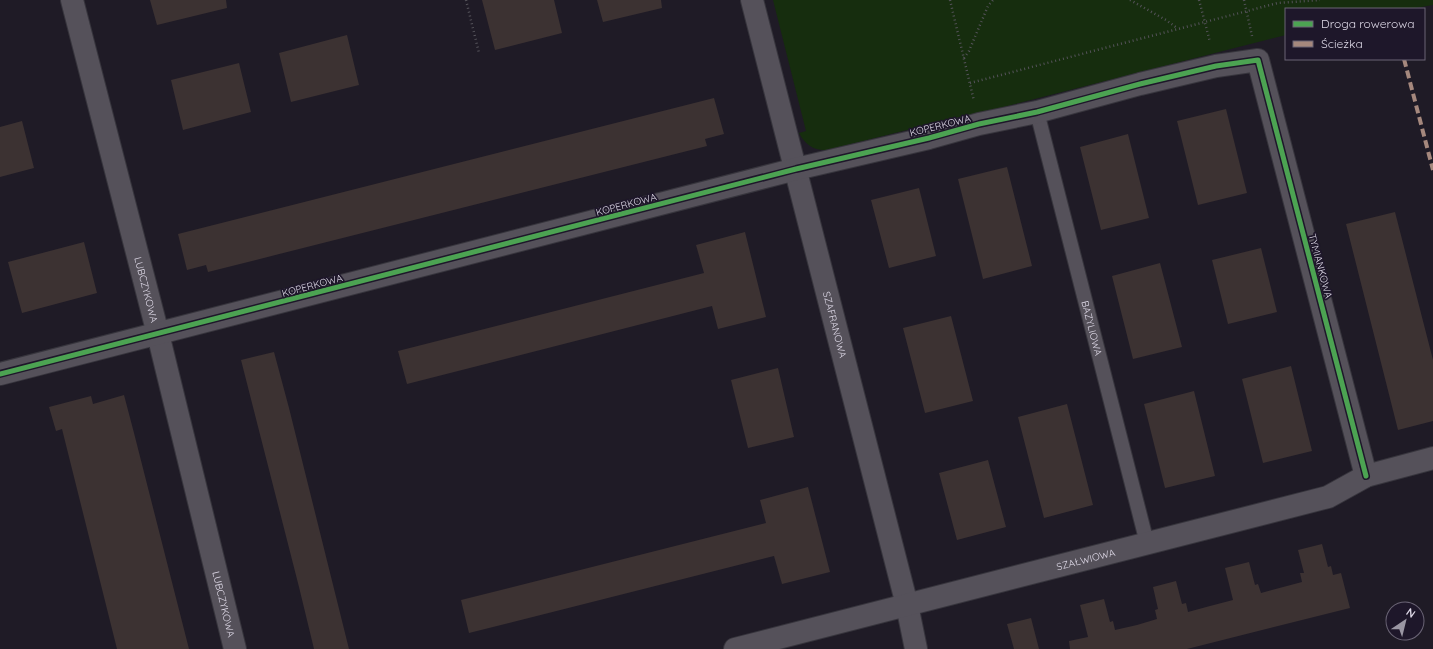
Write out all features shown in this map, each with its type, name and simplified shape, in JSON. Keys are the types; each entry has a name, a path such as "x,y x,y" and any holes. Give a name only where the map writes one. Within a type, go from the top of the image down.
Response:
{"street":[{"name":"LUBCZYKOWA","path":"72,0 158,334 235,649"},
{"name":"SZAFRANOWA","path":"752,0 907,605 916,649"},
{"name":"KOPERKOWA","path":"0,374 796,169 929,138 979,124 1037,112 1140,84 1216,66 1258,60"},
{"name":"TYMIANKOWA","path":"1258,60 1366,476"},
{"name":"SZAŁWIOWA","path":"735,649 1328,497 1366,476 1433,458"}],"lane":[{"name":"BAZYLIOWA","path":"1037,112 1147,543"}],"path":[{"path":"466,0 479,53"},
{"path":"950,0 979,124"},
{"path":"964,58 969,51 988,6 994,0"},
{"path":"1130,0 1166,20 1177,29"},
{"path":"1199,0 1216,66"},
{"path":"1244,0 1258,60"},
{"path":"970,83 1278,3 1320,0"}],"green space":[{"path":"773,0 1433,0 1433,5 1415,8 1285,8 1285,35 980,113 827,150 814,148 807,144 799,133 806,131"}],"building":[{"path":"150,0 226,0 227,8 157,25"},
{"path":"482,0 554,0 562,33 495,50"},
{"path":"597,0 661,0 662,8 603,22"},
{"path":"347,35 359,85 291,102 279,53"},
{"path":"239,63 251,112 183,130 171,80"},
{"path":"714,98 724,134 705,139 707,146 208,272 206,265 187,270 178,234"},
{"path":"1226,109 1247,193 1198,205 1177,121"},
{"path":"22,121 34,168 0,177 0,127"},
{"path":"1128,134 1149,218 1101,230 1080,147"},
{"path":"1007,167 1032,266 983,279 958,179"},
{"path":"919,188 936,256 889,268 871,200"},
{"path":"1395,212 1433,360 1433,421 1398,430 1346,224"},
{"path":"745,232 766,317 718,329 712,306 407,384 398,351 704,273 696,245"},
{"path":"84,242 97,293 22,313 8,262"},
{"path":"1261,248 1277,312 1228,324 1212,260"},
{"path":"1160,263 1182,347 1133,359 1112,276"},
{"path":"951,316 973,401 925,413 903,328"},
{"path":"274,352 349,649 314,649 241,360"},
{"path":"1291,366 1312,451 1263,463 1242,379"},
{"path":"778,368 794,437 748,448 731,380"},
{"path":"1194,391 1215,476 1165,488 1144,404"},
{"path":"124,395 189,649 117,649 62,429 56,431 49,407 91,396 93,404"},
{"path":"1067,404 1093,505 1044,518 1018,417"},
{"path":"988,460 1006,527 957,540 939,473"},
{"path":"808,487 830,572 782,584 774,556 469,633 461,600 766,523 760,500"},
{"path":"1322,544 1328,567 1331,566 1333,575 1341,573 1350,608 1187,649 1070,649 1069,641 1088,637 1080,605 1104,599 1110,622 1113,621 1115,630 1137,625 1157,619 1155,610 1158,609 1153,587 1176,581 1182,604 1186,603 1188,612 1233,600 1225,568 1249,562 1255,585 1258,584 1261,593 1302,582 1300,573 1304,573 1298,550"},
{"path":"1031,618 1039,649 1014,649 1007,624"}],"marked path":[{"path":"1404,60 1433,170"}],"cycle path":[{"path":"0,374 796,169 929,138 979,124 1037,112 1140,84 1216,66 1258,60 1366,476"}]}
